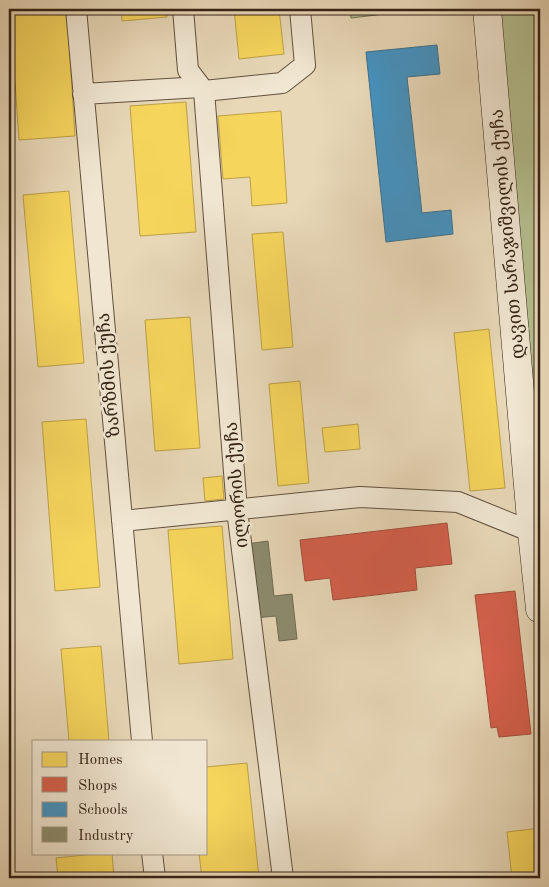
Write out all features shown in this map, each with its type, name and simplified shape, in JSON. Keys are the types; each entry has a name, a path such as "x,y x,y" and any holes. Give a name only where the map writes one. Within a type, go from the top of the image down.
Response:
{"main road":[{"name":"დავით სარაჯიშვილის ქუჩა","path":"487,9 536,532 540,609"}],"street":[{"name":"ზარზმის ქუჩა","path":"76,9 142,740"},
{"name":"ილორის ქუჩა","path":"183,9 188,70 202,89 237,510 282,878"},
{"path":"84,94 202,89 282,83 305,65 300,9"},
{"path":"122,521 360,497 458,502 536,532"},
{"path":"152,854 155,878"}],"green space":[{"path":"350,9 392,9 393,13 351,18"},
{"path":"496,9 534,9 540,69 540,442 533,396"}],"building: Homes":[{"path":"10,9 67,9 75,136 19,140"},
{"path":"121,9 166,9 167,17 122,21"},
{"path":"234,9 279,9 284,54 239,59"},
{"path":"186,102 196,232 140,236 130,106"},
{"path":"281,111 287,203 252,206 250,177 223,179 218,116"},
{"path":"69,191 84,363 38,367 23,195"},
{"path":"283,232 293,347 262,350 252,234"},
{"path":"190,317 200,448 155,451 145,320"},
{"path":"489,329 505,488 470,491 454,333"},
{"path":"300,381 309,483 278,486 269,384"},
{"path":"11,395 14,417 9,418 9,396"},
{"path":"86,419 100,587 55,591 42,422"},
{"path":"358,424 360,449 325,452 322,428"},
{"path":"10,447 13,474 9,474"},
{"path":"222,476 224,499 205,501 203,478"},
{"path":"222,526 233,659 179,664 168,530"},
{"path":"101,646 109,740 69,740 61,649"},
{"path":"247,763 259,878 202,878 199,854 208,854 208,767"},
{"path":"540,828 540,878 512,878 507,832"},
{"path":"112,854 114,878 58,878 56,858"}],"building: Shops":[{"path":"447,523 452,564 415,568 417,590 333,600 330,578 305,581 300,540"},
{"path":"515,591 531,734 499,737 497,727 491,728 475,595"}],"building: Schools":[{"path":"437,45 440,74 407,77 422,213 451,210 453,234 386,242 366,52"}],"building: Industry":[{"path":"268,541 274,596 292,594 297,639 279,641 276,616 254,618 246,544"}]}
